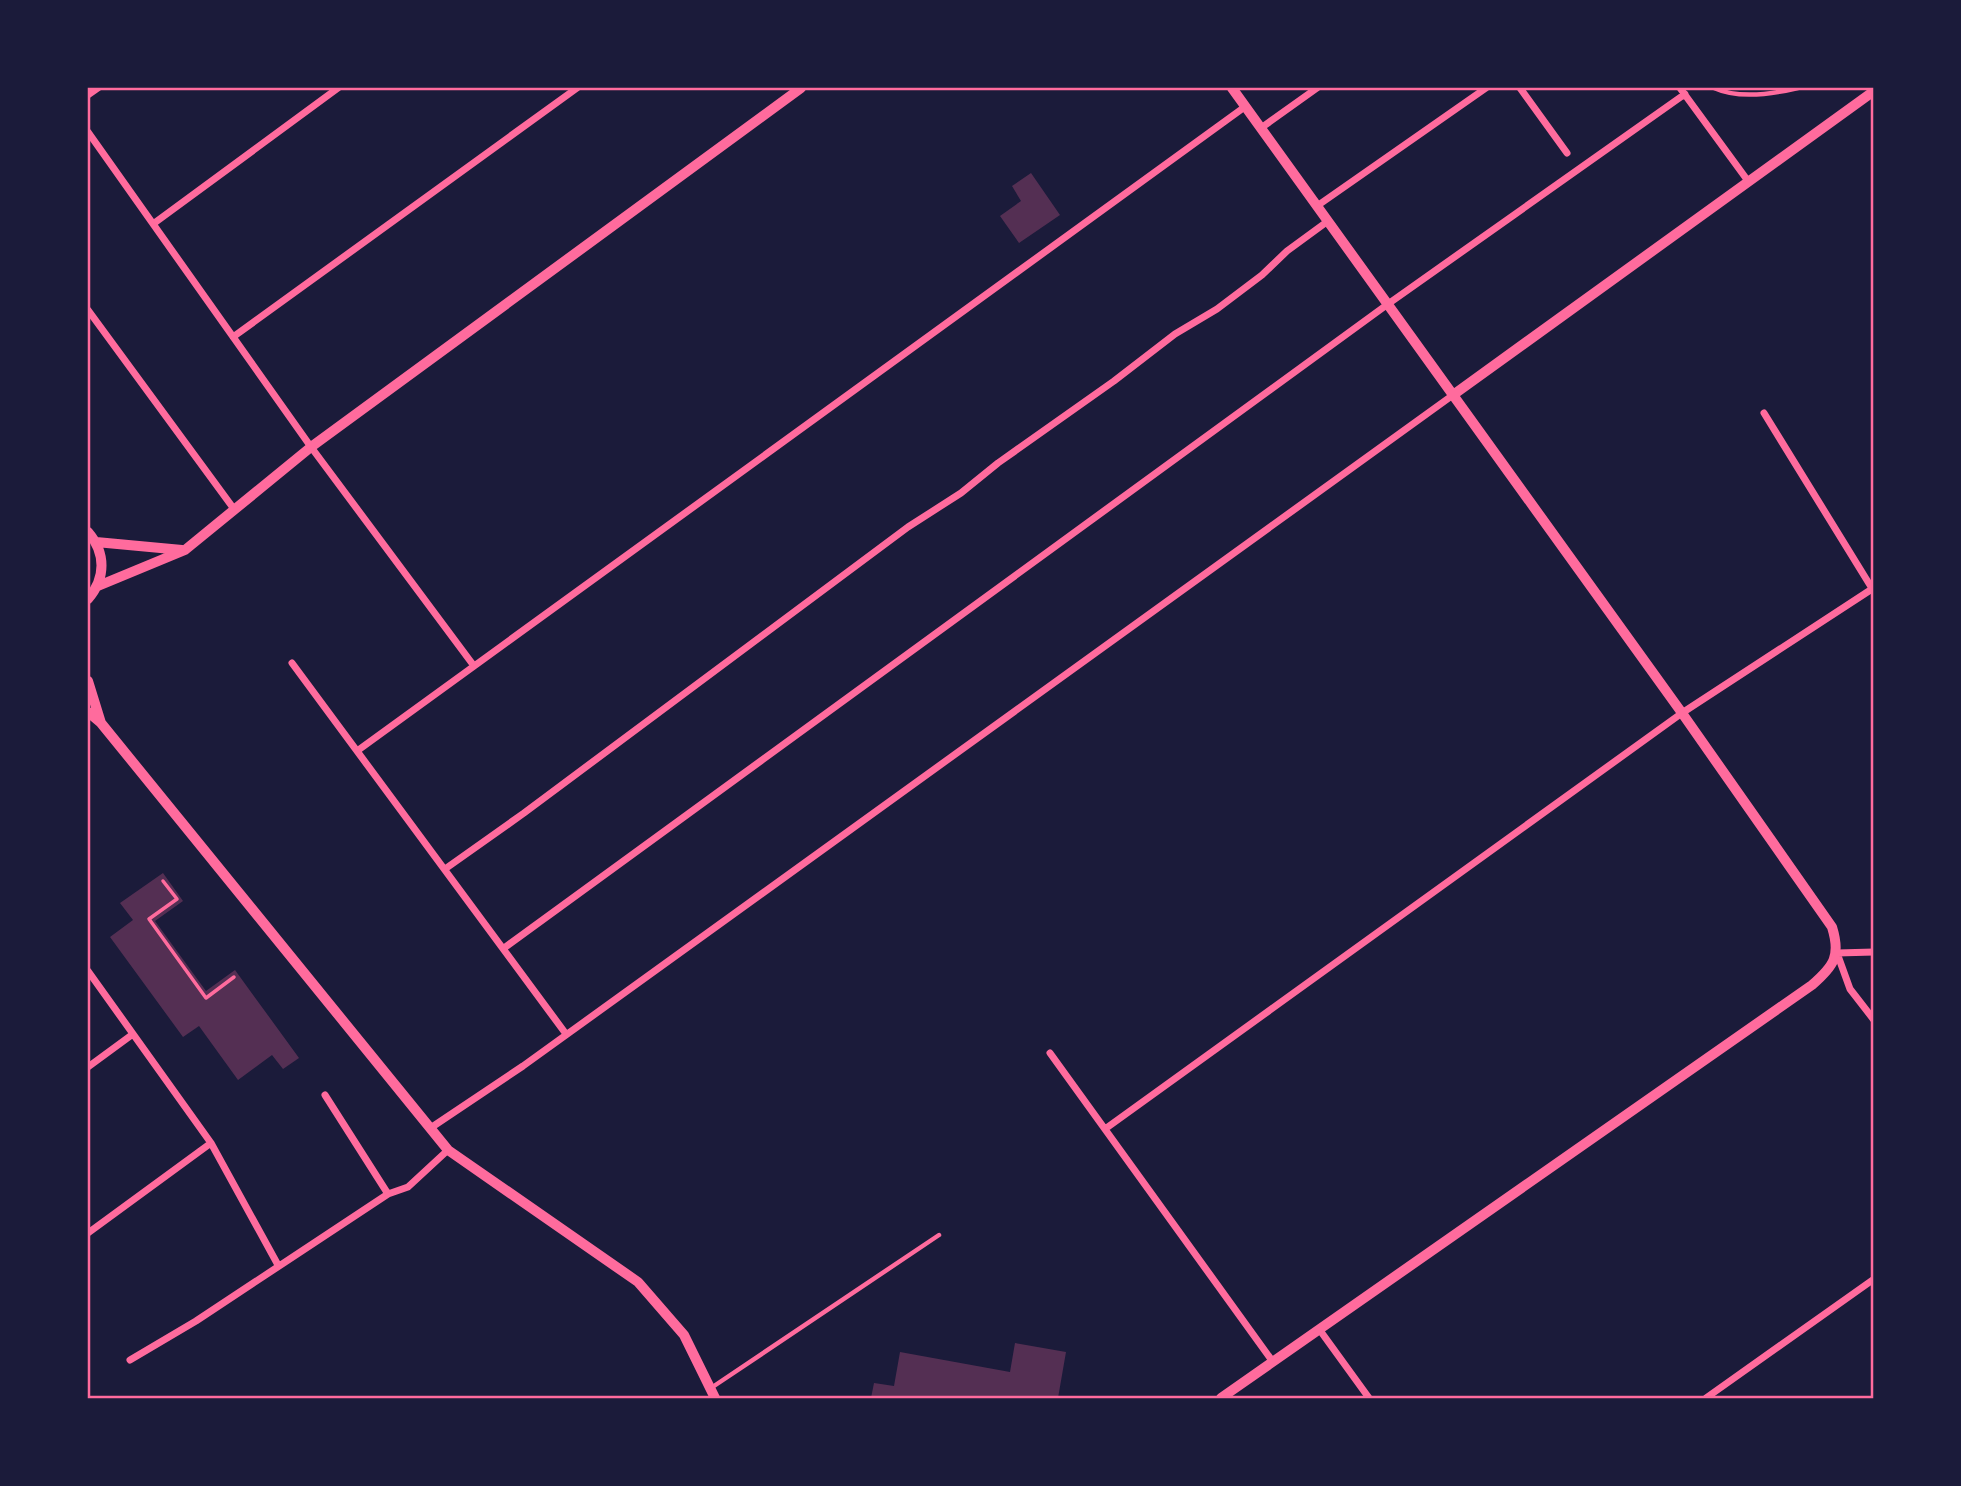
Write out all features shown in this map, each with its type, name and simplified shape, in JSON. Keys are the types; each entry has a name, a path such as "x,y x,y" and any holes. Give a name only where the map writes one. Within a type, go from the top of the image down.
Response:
{"street":[{"path":"88,95 98,88"},
{"path":"153,224 338,88"},
{"path":"233,337 577,88"},
{"path":"98,586 185,550 311,447 801,88"},
{"path":"1232,88 1682,713 1832,927 1837,953 1850,989 1874,1020"},
{"path":"1261,128 1317,88"},
{"path":"1317,206 1486,88"},
{"path":"1520,88 1567,153"},
{"path":"504,948 1682,91 1748,181"},
{"path":"432,1127 523,1066 1874,91"},
{"path":"357,751 1246,106"},
{"path":"88,132 311,447 474,666"},
{"path":"445,869 908,527 961,493 998,463 1114,382 1175,334 1217,309 1328,220"},
{"path":"88,310 234,509"},
{"path":"1105,1129 1682,713 1873,589 1764,413"},
{"path":"88,532 102,556 98,586 88,599"},
{"path":"96,542 185,550"},
{"path":"292,663 566,1034"},
{"path":"88,681 101,723"},
{"path":"88,712 101,723 448,1150 638,1282 684,1335 713,1394"},
{"path":"1837,953 1874,952"},
{"path":"1221,1398 1812,985 1828,971 1837,953"},
{"path":"88,971 211,1143 278,1265"},
{"path":"88,1067 133,1034"},
{"path":"1050,1053 1273,1362"},
{"path":"325,1095 388,1194"},
{"path":"88,1233 211,1143"},
{"path":"130,1360 196,1321 388,1194 408,1187 448,1150"},
{"path":"1706,1398 1874,1279"},
{"path":"1319,1329 1369,1398"}],"lane":[{"path":"1714,88 1737,93 1779,92 1798,88"},
{"path":"713,1394 939,1235"}],"path":[{"path":"163,881 177,899 149,919 206,998 234,977"}],"building":[{"path":"1031,173 1060,215 1019,243 1000,216 1021,201 1012,186"},
{"path":"163,873 183,901 155,921 206,991 235,970 299,1058 283,1069 272,1055 238,1080 199,1026 183,1037 110,937 133,920 120,903"},
{"path":"1015,1343 1066,1352 1058,1398 871,1398 874,1383 894,1386 900,1352 1010,1372"}]}
